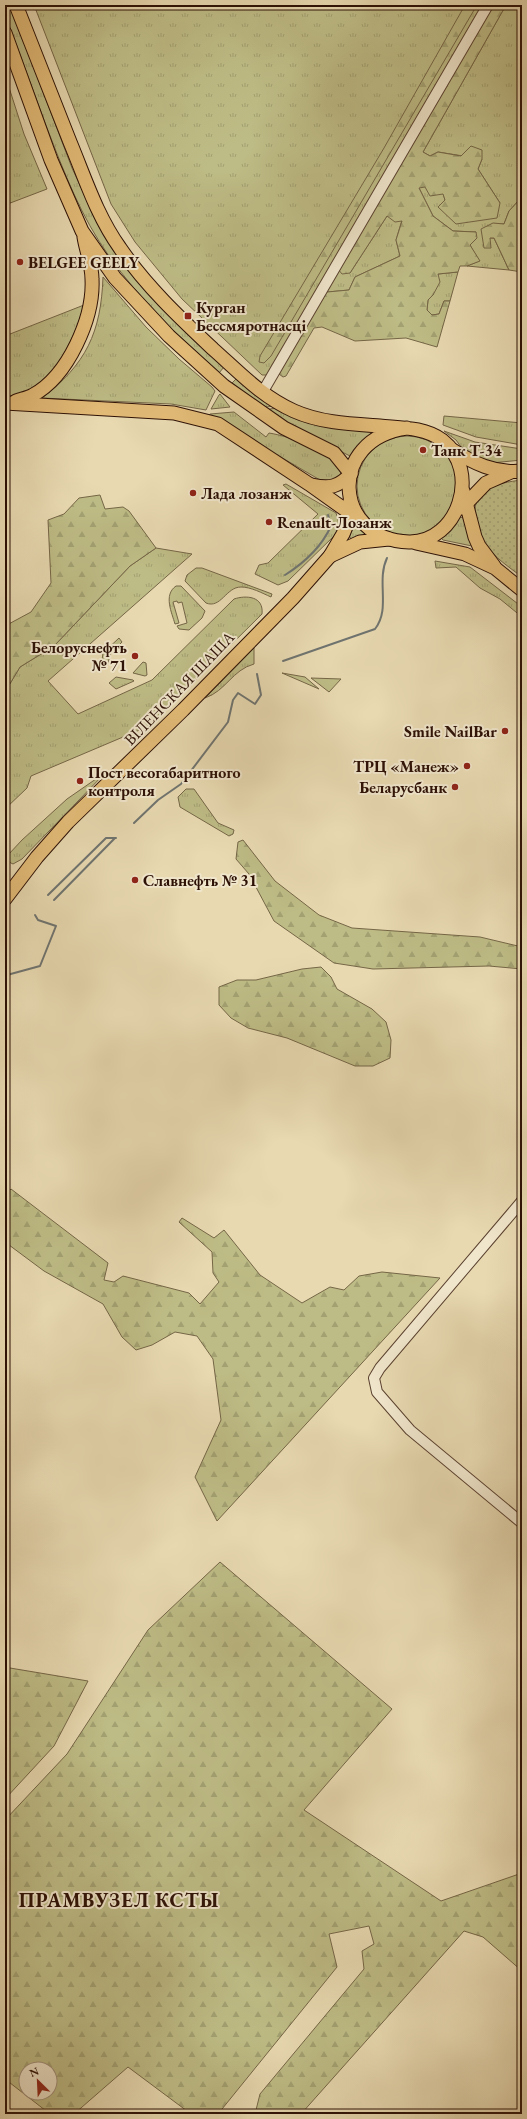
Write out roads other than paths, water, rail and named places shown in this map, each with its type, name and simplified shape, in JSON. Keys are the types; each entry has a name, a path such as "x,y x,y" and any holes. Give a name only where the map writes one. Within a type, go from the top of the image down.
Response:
{"main road":[{"path":"16,5 95,204 119,247 145,281 184,321 262,393 295,411 320,420 421,430 433,434 451,449 473,462 517,471"},
{"path":"5,33 51,160 82,231 115,278 169,336 219,381 257,410 284,428 334,453 351,474"},
{"path":"8,403 33,395 51,380 68,358 82,332 90,307 92,279 82,231"},
{"path":"8,403 174,413 218,424 309,484 375,532 391,539"},
{"path":"330,556 343,534 349,513 351,474 355,461 370,442 380,435 407,428"},
{"path":"451,449 459,463 462,488 473,529 480,546 495,568"},
{"path":"410,542 430,537 444,526 486,483 517,471"},
{"path":"309,484 328,488 336,486 351,474"},
{"path":"454,515 460,500 462,488"},
{"path":"350,498 355,512 363,522"},
{"path":"330,556 360,542 391,539 410,542 465,554 495,568 522,590"},
{"name":"ВІЛЕНСКАЯ ШАША","path":"5,899 37,856 68,822 183,710 293,598 330,556"}],"street":[{"path":"262,393 488,5"},
{"path":"522,1201 385,1362 374,1378 377,1392 410,1430 442,1459 522,1523"}],"waterway":[{"path":"285,575 299,565 318,547 331,526 328,515"},
{"path":"283,661 375,629 380,621 382,613 383,576 387,558"},
{"path":"134,823 158,800 181,784 228,722 233,700 238,693 255,704 261,695 257,674"},
{"path":"48,895 106,838 116,838"},
{"path":"54,900 115,838"},
{"path":"5,978 7,975 40,966 56,926 38,920 35,915"}],"place":[{"name":"BELGEE GEELY","path":"20,262"},
{"name":"Курган Бессмяротнасці","path":"188,316"},
{"name":"Танк Т-34","path":"423,450"},
{"name":"Лада лозанж","path":"193,493"},
{"name":"Renault-Лозанж","path":"269,522"},
{"name":"Белоруснефть № 71","path":"135,656"},
{"name":"Smile NailBar","path":"505,731"},
{"name":"ТРЦ «Манеж»","path":"467,766"},
{"name":"Пост весогабаритного контроля","path":"80,781"},
{"name":"Беларусбанк","path":"455,787"},
{"name":"Славнефть № 31","path":"135,880"}],"district":[{"name":"ПРАМВУЗЕЛ КСТЫ","path":"119,1900"}]}
